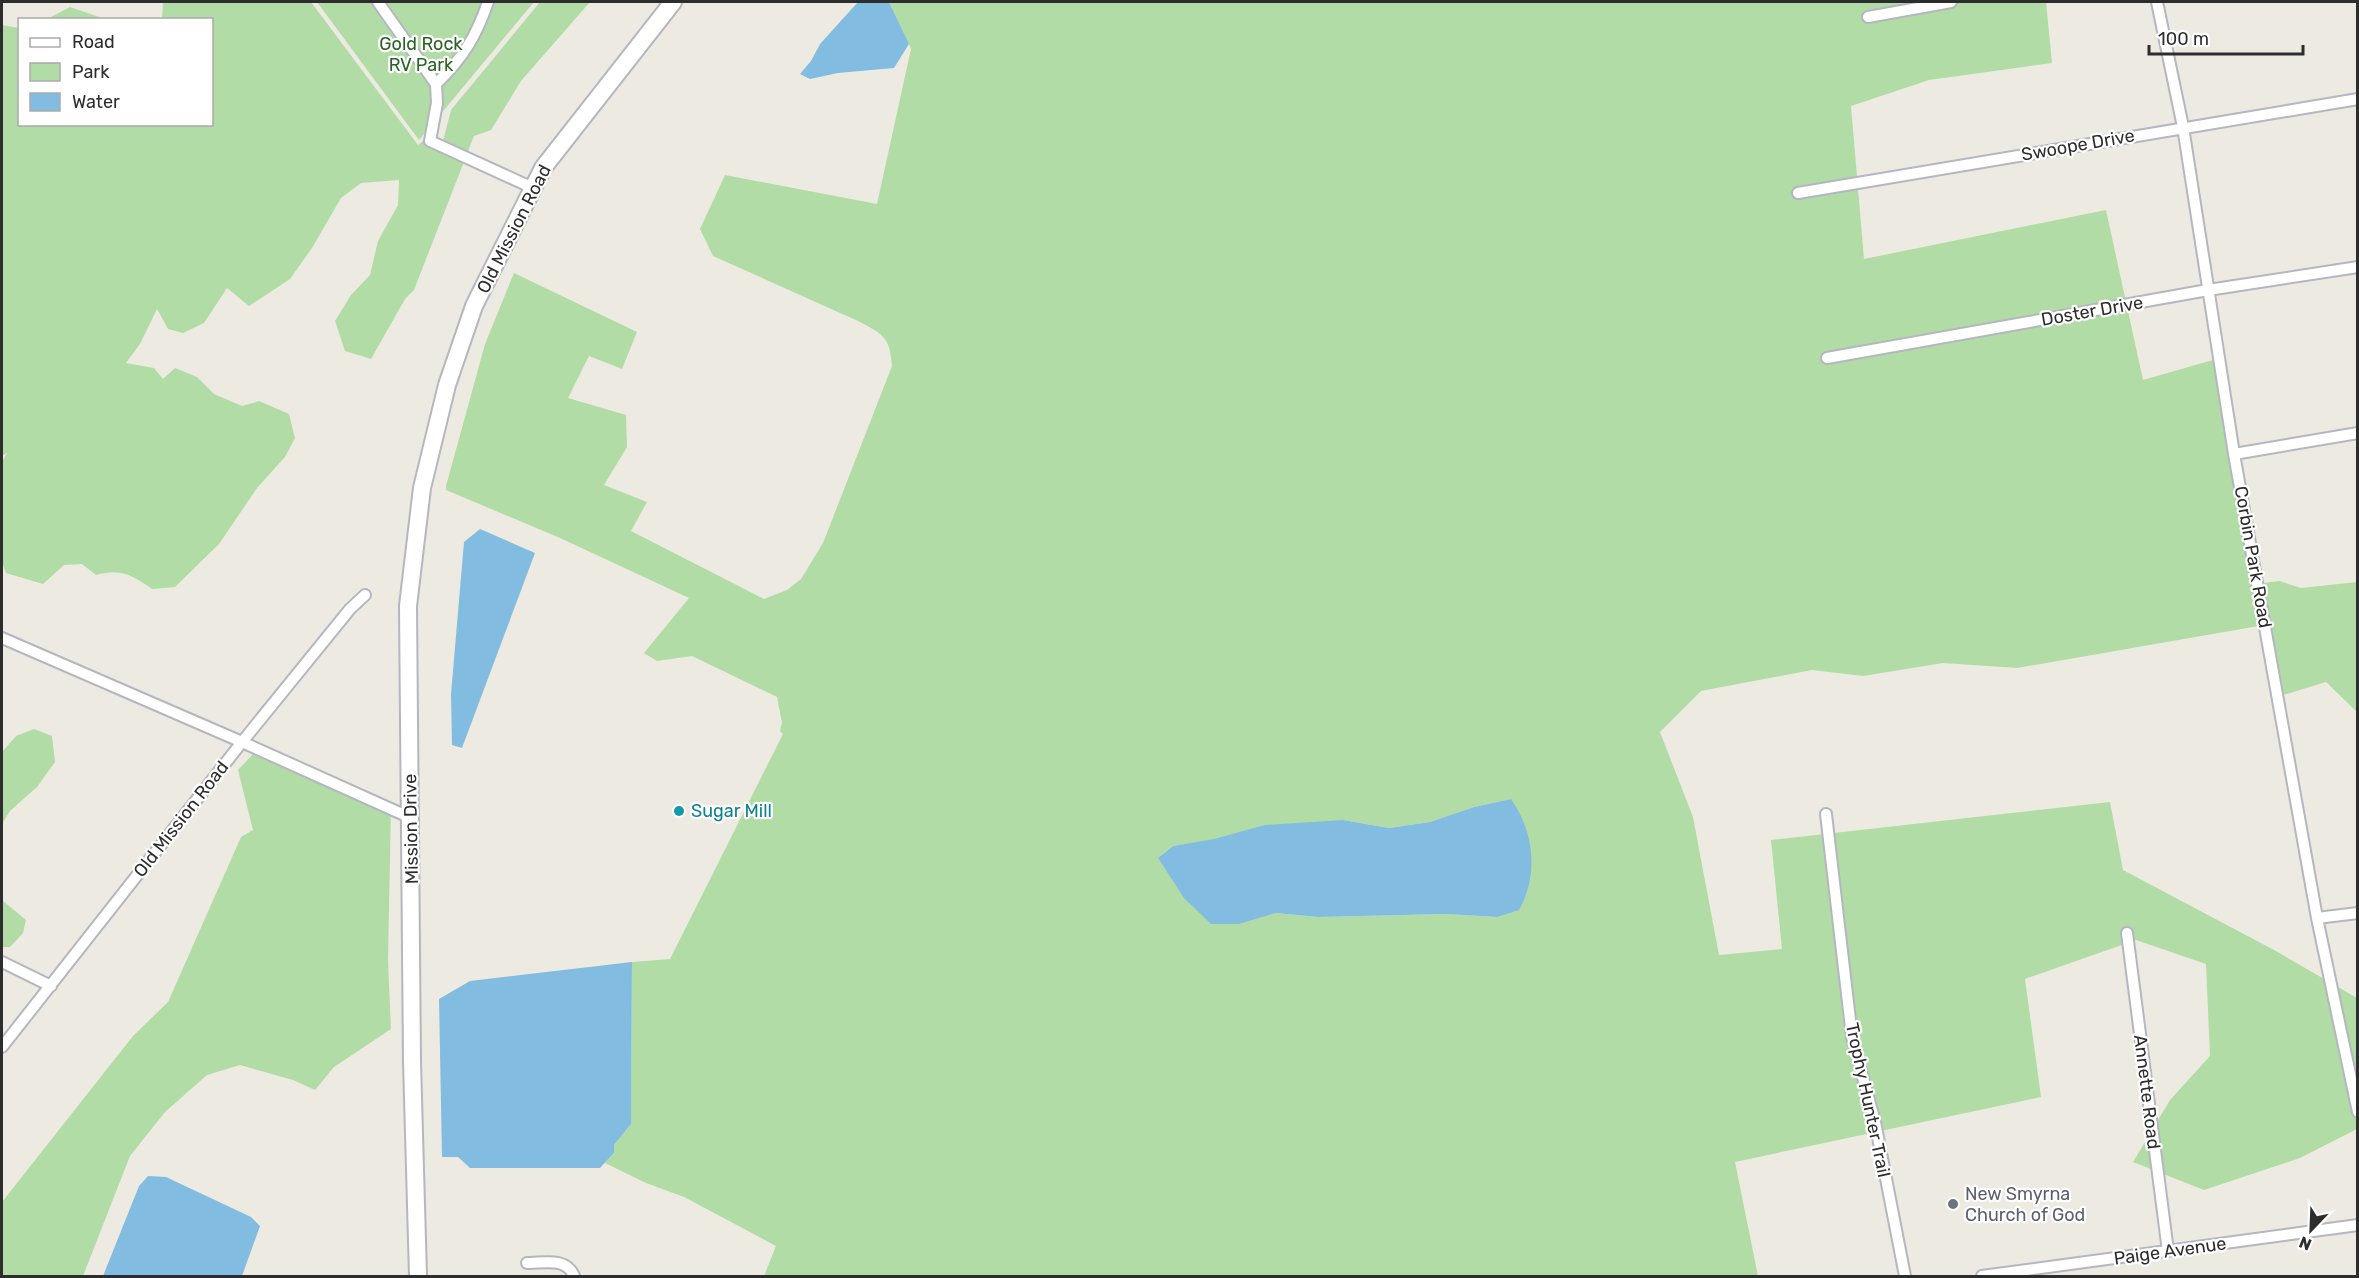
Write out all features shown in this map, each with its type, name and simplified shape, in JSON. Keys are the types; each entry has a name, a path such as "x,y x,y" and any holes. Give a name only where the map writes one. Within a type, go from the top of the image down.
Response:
{"street":[{"path":"378,2 436,84 437,103 430,141 533,188"},
{"path":"436,84 458,63 478,31 488,2"},
{"name":"Old Mission Road","path":"447,385 474,306 543,168 673,2"},
{"path":"1868,17 1951,2"},
{"name":"Corbin Park Road","path":"2157,2 2183,127 2234,454 2318,918 2358,1112"},
{"name":"Swoope Drive","path":"1798,193 2358,99"},
{"name":"Doster Drive","path":"1827,358 2208,290 2358,267"},
{"name":"Mission Drive","path":"418,1276 412,1062 408,606 422,488 447,385"},
{"path":"2234,454 2358,433"},
{"name":"Old Mission Road","path":"2,1047 243,742 350,609 365,595"},
{"path":"2,638 243,742 411,818"},
{"name":"Trophy Hunter Trail","path":"1826,814 1852,1037 1875,1122 1905,1276"},
{"path":"2318,918 2358,913"},
{"name":"Annette Road","path":"2127,933 2168,1251"},
{"path":"2,963 51,986"},
{"name":"Paige Avenue","path":"1982,1276 2358,1225"},
{"path":"526,1263 563,1263 571,1268 574,1276"}],"green space":[{"path":"163,2 311,2 418,145 427,138 443,141 451,110 540,2 590,2 521,81 491,130 474,136 414,290 405,299 371,359 345,351 335,321 351,295 370,275 378,241 398,205 399,180 361,183 341,198 312,248 290,279 249,306 227,288 204,323 183,333 168,329 157,309 140,344 126,363 154,368 163,379 175,368 197,377 214,394 242,406 259,401 289,414 295,438 285,457 257,488 219,544 175,587 152,589 126,574 112,572 96,575 82,564 64,565 43,584 6,573 2,562 2,462 7,453 2,456 2,25 18,28 18,126 213,126 213,18 162,18"},
{"name":"Gold Rock RV Park","path":"317,2 534,2 419,140"},
{"path":"889,2 2046,2 2052,63 1929,80 1851,106 1864,259 2106,210 2143,380 2220,358 2263,583 2279,581 2301,588 2357,582 2357,712 2326,682 2280,696 2270,624 2017,668 1943,663 1863,676 1812,670 1701,691 1660,732 1693,817 1719,955 1782,949 1771,840 2110,802 2123,870 2274,950 2357,998 2357,1129 2300,1158 2204,1190 2133,1162 2170,1100 2210,1056 2206,964 2136,940 2025,979 2041,1097 1735,1162 1758,1276 764,1276 776,1246 684,1197 646,1183 605,1163 614,1153 614,1145 631,1124 632,962 670,959 783,734 780,731 782,723 777,697 692,656 657,661 644,653 689,598 560,538 446,490 485,344 514,273 637,332 622,369 589,356 568,398 626,415 627,447 604,485 647,502 631,531 764,599 787,590 801,579 823,543 892,366 891,356 884,338 867,325 713,256 700,229 725,175 877,204 911,49","holes":["1511,799 1497,917 1446,914 1318,917 1275,913 1169,872 1158,858 1173,846 1343,820 1389,828 1430,822 1474,807"]},
{"path":"70,7 102,18 49,18"},
{"path":"34,729 52,736 55,762 37,787 10,811 2,824 2,752 16,736"},
{"path":"254,753 391,807 388,960 391,1029 334,1067 315,1090 293,1080 240,1065 207,1075 165,1112 130,1156 83,1276 2,1276 2,1202 133,1036 168,1002 241,837 253,830 238,770"},
{"path":"2,900 26,920 23,933 10,947 2,947"}],"water":[{"path":"858,2 889,2 909,44 894,68 838,73 810,79 800,74 811,61 820,44"},
{"path":"480,529 535,553 462,748 452,745 451,694 464,542"},
{"path":"1511,799 1525,825 1531,853 1531,868 1525,896 1519,910 1497,917 1446,914 1318,917 1275,913 1239,924 1211,924 1184,898 1158,858 1173,846 1214,839 1265,825 1343,820 1389,828 1430,822 1474,807"},
{"path":"632,962 631,1124 614,1145 614,1153 600,1168 470,1168 458,1157 442,1157 439,999 470,981"},
{"path":"148,1176 166,1177 251,1217 260,1226 242,1276 103,1276 139,1186"}],"place":[{"name":"Sugar Mill","path":"679,811"},
{"name":"New Smyrna Church of God","path":"1953,1204"}]}
